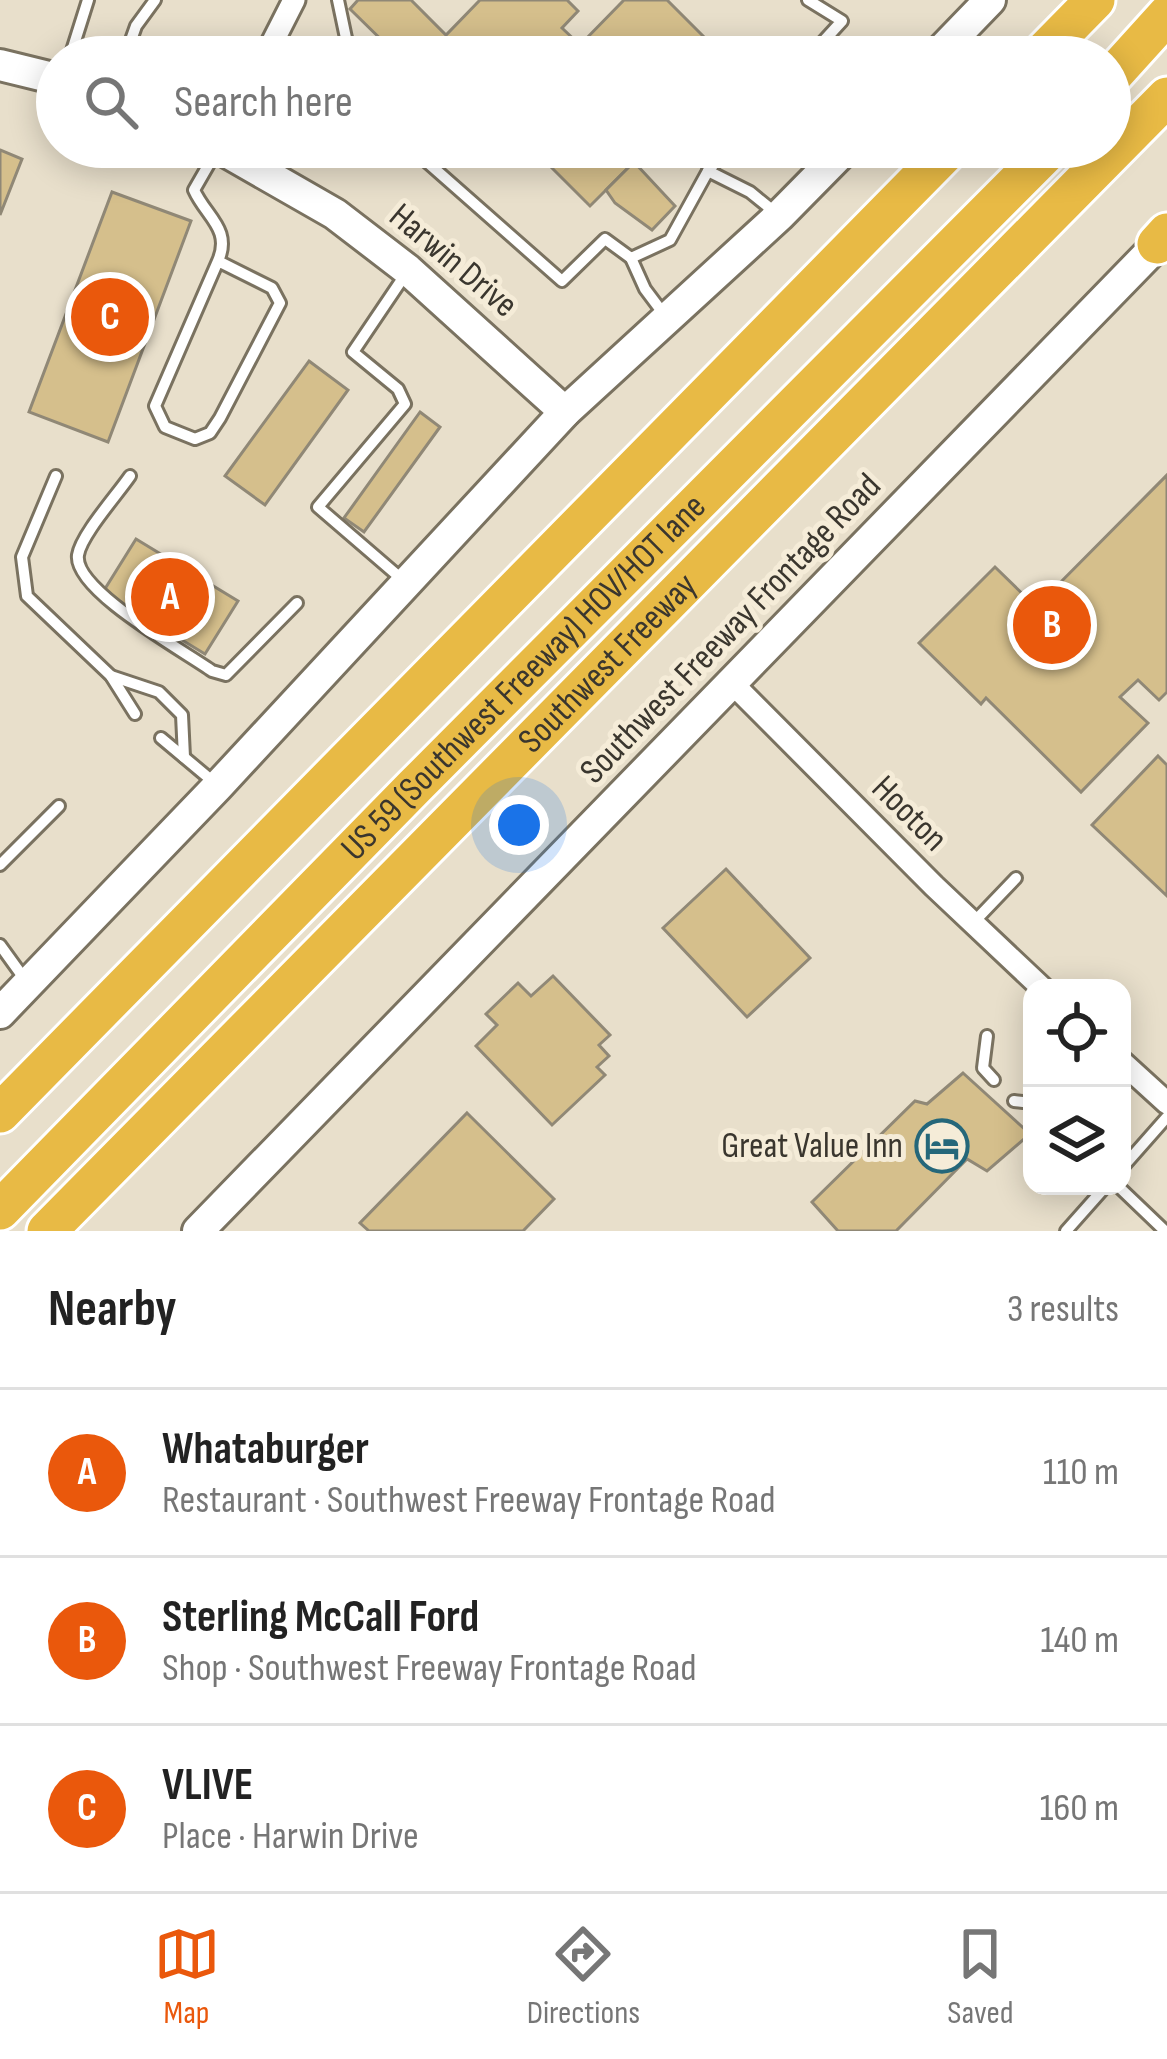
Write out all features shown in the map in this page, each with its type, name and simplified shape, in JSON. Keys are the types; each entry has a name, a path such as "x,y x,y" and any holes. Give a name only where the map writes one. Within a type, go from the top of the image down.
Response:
{"highway":[{"path":"1060,36 1095,0"},
{"path":"1131,55 1167,15"},
{"path":"1131,68 1167,33"},
{"name":"Southwest Freeway","path":"1131,133 1167,97"},
{"path":"0,1113 930,168"},
{"name":"US 59 (Southwest Freeway) HOV/HOT lane","path":"0,1210 1029,168"},
{"name":"Southwest Freeway","path":"47,1231 1097,168"}],"main road":[{"path":"955,36 990,0"},
{"path":"0,65 36,74"},
{"name":"Harwin Drive","path":"255,168 335,214 409,270 566,412"},
{"path":"0,1013 218,787 566,412 826,168"},
{"name":"Southwest Freeway Frontage Road","path":"198,1231 1164,237"}],"street":[{"path":"276,36 294,0"},
{"name":"Hooton","path":"733,684 1032,979"},
{"path":"1131,1070 1167,1103"}],"lane":[{"path":"77,36 88,0"},
{"path":"132,36 155,0"},
{"path":"338,0 346,36"},
{"path":"808,0 842,21 828,36"},
{"path":"206,168 194,190 224,238 155,406 165,427 195,440 210,433 220,418 280,303 272,288 218,261"},
{"path":"434,168 562,281 604,239 631,258 645,289 668,320"},
{"path":"631,258 670,240 710,168"},
{"path":"708,171 750,192 779,216"},
{"path":"407,584 319,508 405,404 398,389 353,352 409,270"},
{"path":"56,476 22,557 27,596 111,676 135,714"},
{"path":"130,476 78,550 78,568 94,590 212,671 226,675 297,603"},
{"path":"111,676 159,692 182,716 184,757"},
{"path":"161,738 218,787"},
{"path":"0,865 59,806"},
{"path":"973,923 1016,878"},
{"path":"0,945 28,984"},
{"path":"988,1036 983,1068 994,1080"},
{"path":"1014,1101 1023,1102"},
{"path":"1131,1158 1167,1117"},
{"path":"1066,1231 1098,1195"},
{"path":"1128,1195 1166,1231"}],"building":[{"path":"358,0 411,0 446,35 480,0 567,0 578,11 562,28 570,36 378,36 350,9"},
{"path":"624,0 667,0 703,36 589,36"},
{"path":"0,150 22,159 0,215"},
{"path":"552,168 628,168 590,206"},
{"path":"628,168 640,168 675,206 652,230 615,203 606,190"},
{"path":"112,192 191,221 108,442 29,412"},
{"path":"309,361 348,390 265,505 225,476"},
{"path":"420,412 440,427 364,532 344,518"},
{"path":"1167,475 1167,692 1159,700 1138,680 1120,697 1148,723 1081,792 986,698 981,704 919,643 995,567 1036,607"},
{"path":"136,539 238,601 205,654 103,592"},
{"path":"1158,756 1167,765 1167,896 1092,825"},
{"path":"726,869 810,958 747,1017 663,928"},
{"path":"553,976 610,1035 599,1045 609,1056 597,1067 605,1075 552,1125 476,1046 497,1025 486,1014 518,983 531,996"},
{"name":"Great Value Inn","path":"963,1073 1023,1128 1023,1140 987,1171 967,1159 896,1231 838,1231 812,1202 915,1101 927,1104"},
{"path":"467,1113 554,1199 523,1231 369,1231 360,1223"}],"place":[{"name":"VLIVE","path":"110,317"},
{"name":"Whataburger","path":"170,597"},
{"name":"Sterling McCall Ford","path":"1052,625"},
{"name":"Great Value Inn","path":"942,1146"}]}
